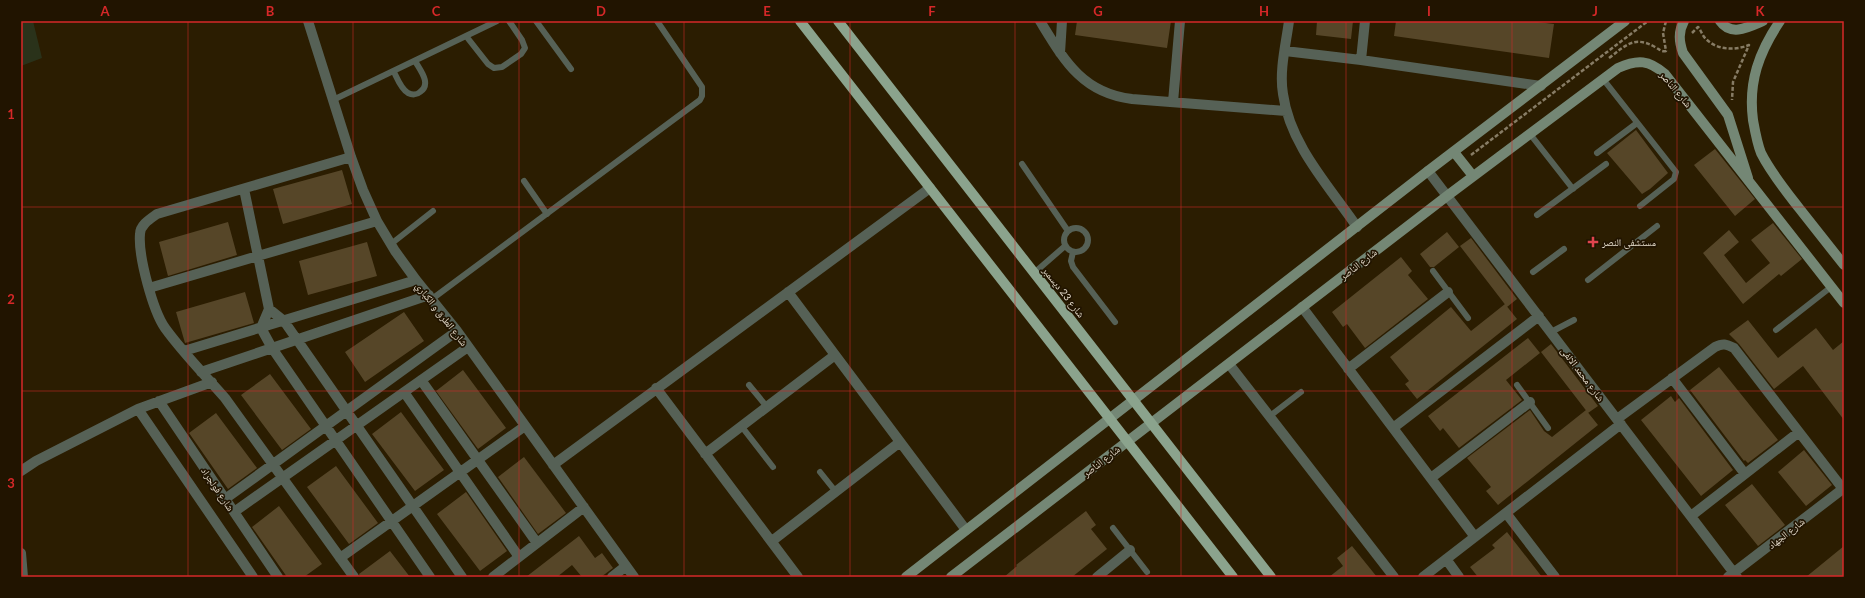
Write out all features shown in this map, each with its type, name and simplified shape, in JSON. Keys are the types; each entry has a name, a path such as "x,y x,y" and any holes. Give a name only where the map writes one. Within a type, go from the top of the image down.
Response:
{"main road":[{"path":"800,21 1233,577"},
{"name":"شارع 23 ديسمبر","path":"838,21 1271,577"}],"street":[{"name":"شارع الطرق و الكباري","path":"308,21 363,190 391,244 416,280 457,331 634,577"},
{"path":"1040,21 1060,53 1076,74 1102,92 1119,97 1286,111"},
{"path":"1060,53 1062,21"},
{"path":"1173,102 1180,21"},
{"path":"1289,21 1282,93 1286,111 1301,146 1357,227"},
{"path":"1361,60 1365,21"},
{"path":"906,577 1625,21"},
{"path":"1684,21 1679,32 1679,42 1681,47 1689,62 1728,115 1749,182"},
{"path":"1720,21 1726,28 1738,30 1763,21"},
{"path":"1780,21 1763,49 1754,74 1751,101 1755,134 1760,151 1778,181 1844,265"},
{"path":"1285,51 1361,60 1541,86"},
{"name":"شارع الناصر","path":"951,577 1473,176 1618,68 1628,64 1637,62 1656,66 1665,74 1844,303"},
{"path":"1454,152 1473,176"},
{"path":"351,157 157,214 145,223 139,233 149,288 164,327 201,372 212,382 225,398 354,577"},
{"name":"شارع محمد الالفى","path":"1428,172 1691,516 1733,576"},
{"path":"553,465 930,188"},
{"path":"244,189 269,308 261,328"},
{"path":"149,288 378,221"},
{"path":"184,351 416,280"},
{"path":"788,292 966,530"},
{"path":"1348,369 1448,292"},
{"path":"201,372 430,297"},
{"path":"269,308 284,321 462,577"},
{"path":"1302,308 1475,537"},
{"path":"1393,428 1539,316"},
{"path":"261,328 272,348 430,577"},
{"path":"225,499 457,331"},
{"path":"1423,577 1506,513 1672,378 1721,344 1727,344 1734,348 1843,488"},
{"path":"234,512 468,347"},
{"path":"706,454 835,355"},
{"path":"1229,364 1394,577"},
{"path":"1672,378 1745,474"},
{"path":"421,380 537,544"},
{"path":"21,471 36,461 138,409 212,382"},
{"path":"656,388 798,577"},
{"path":"404,392 519,557"},
{"name":"شارع فولجراد","path":"159,401 278,577"},
{"path":"1431,478 1530,402"},
{"name":"شارع فولجراد","path":"138,409 254,577"},
{"path":"340,558 525,426"},
{"path":"1691,516 1799,432"},
{"path":"772,541 900,442"},
{"name":"شارع الجهاد","path":"1733,576 1843,488"},
{"path":"493,577 584,507"},
{"path":"1506,513 1555,577"},
{"path":"1097,577 1130,550"},
{"path":"21,553 23,577"},
{"path":"1446,559 1459,577"},
{"path":"612,577 626,566"}],"lane":[{"path":"333,100 498,21"},
{"path":"466,36 488,64 494,68 502,67 520,54 525,48 522,40 509,21"},
{"path":"536,21 571,69"},
{"path":"430,297 547,214 700,100 702,96 702,87 656,21"},
{"path":"394,72 408,93 417,94 421,91 425,83 415,61"},
{"path":"1603,79 1675,170 1676,174 1674,179 1640,206"},
{"path":"1597,153 1637,122"},
{"path":"1530,134 1573,189"},
{"path":"1022,164 1068,231"},
{"path":"1537,215 1606,164"},
{"path":"524,181 547,214"},
{"path":"391,244 433,210"},
{"path":"1588,280 1656,226"},
{"path":"1078,228 1084,230 1089,240 1088,245 1084,250 1073,252 1065,246 1064,241 1068,231 1078,228"},
{"path":"1034,273 1065,246"},
{"path":"1534,272 1564,249"},
{"path":"1073,252 1071,261 1073,267 1115,322"},
{"path":"1433,272 1468,318"},
{"path":"1776,330 1831,287"},
{"path":"1551,332 1574,320"},
{"path":"750,385 767,407"},
{"path":"1517,385 1548,428"},
{"path":"1270,416 1301,392"},
{"path":"742,427 773,467"},
{"path":"820,472 836,492"},
{"path":"1113,528 1147,572"}],"path":[{"path":"1470,156 1648,21"}],"green space":[{"path":"21,21 33,21 42,58 21,66"}],"building":[{"path":"1077,21 1171,21 1167,48 1075,35"},
{"path":"1317,21 1353,21 1351,39 1316,35"},
{"path":"1396,21 1529,21 1554,24 1549,58 1394,36"},
{"path":"1636,130 1668,173 1642,194 1607,153"},
{"path":"1715,149 1755,199 1735,216 1694,165"},
{"path":"342,170 352,204 283,224 273,189"},
{"path":"228,222 237,255 168,276 159,242"},
{"path":"1773,223 1802,259 1781,276 1779,274 1743,304 1703,253 1729,230 1739,242 1724,255 1746,283 1770,263 1751,240"},
{"path":"1447,232 1459,247 1434,267 1430,267 1420,254"},
{"path":"1471,238 1517,299 1507,307 1460,246"},
{"path":"367,242 377,276 308,295 299,261"},
{"path":"1401,257 1412,271 1408,275 1428,299 1365,348 1347,324 1343,327 1332,312"},
{"path":"245,292 254,323 185,343 176,312"},
{"path":"1505,304 1517,319 1417,399 1405,384 1409,381 1390,357 1451,307 1471,331"},
{"path":"404,312 424,341 365,382 345,352"},
{"path":"1748,320 1778,358 1816,328 1833,350 1844,341 1844,420 1803,366 1774,389 1739,344 1729,334"},
{"path":"1528,338 1540,353 1506,380 1522,400 1459,448 1443,428 1440,431 1428,416"},
{"path":"1551,344 1598,406 1588,413 1541,352"},
{"path":"1719,367 1778,440 1748,463 1745,460 1744,461 1690,390"},
{"path":"463,370 506,428 478,449 436,391"},
{"path":"270,374 311,429 282,450 241,395"},
{"path":"1671,396 1675,402 1679,398 1733,470 1701,496 1641,420"},
{"path":"1530,410 1544,431 1552,437 1586,410 1598,425 1498,505 1486,491 1491,487 1467,458"},
{"path":"401,412 444,470 415,491 372,434"},
{"path":"216,413 257,468 228,489 189,433"},
{"path":"1804,450 1832,485 1806,506 1778,472"},
{"path":"524,457 566,513 538,534 498,477"},
{"path":"336,466 378,523 349,544 307,487"},
{"path":"1752,484 1785,525 1758,546 1725,505"},
{"path":"466,492 507,551 480,571 437,514"},
{"path":"279,506 322,564 304,577 287,577 252,527"},
{"path":"1086,511 1096,525 1091,529 1107,549 1072,577 1004,577 1017,566 1016,565"},
{"path":"1507,532 1542,577 1478,577 1470,567 1495,548 1492,545"},
{"path":"579,536 595,558 602,553 613,568 601,577 582,577 572,565 557,577 526,577"},
{"path":"1352,546 1377,577 1329,577 1343,566 1337,558"},
{"path":"1844,546 1844,577 1806,577"},
{"path":"390,551 410,577 360,577 359,574"}],"place":[{"name":"مستشفى النصر","path":"1593,242"}]}
